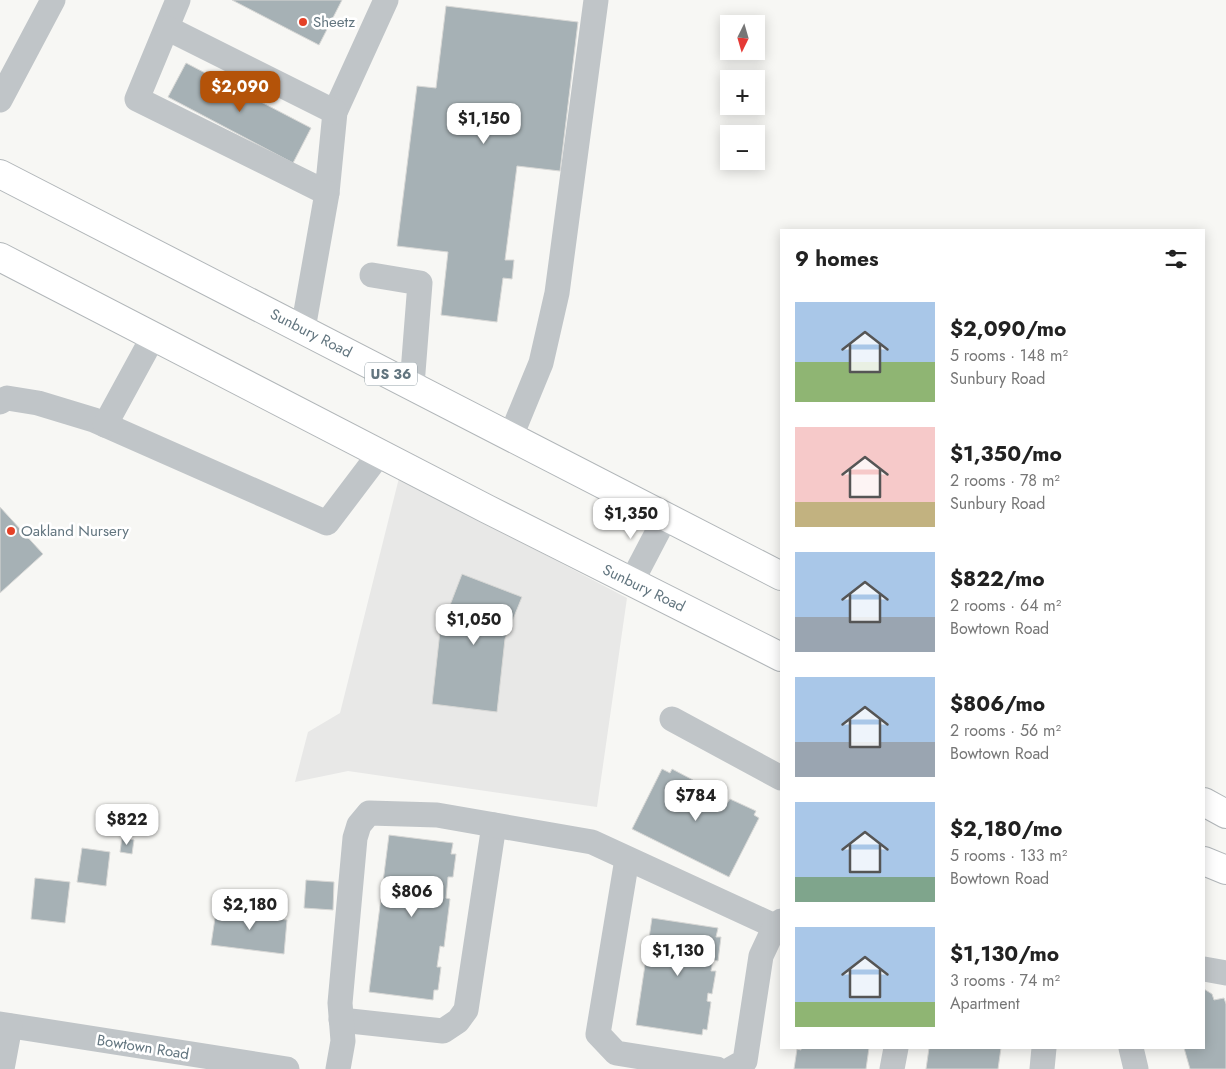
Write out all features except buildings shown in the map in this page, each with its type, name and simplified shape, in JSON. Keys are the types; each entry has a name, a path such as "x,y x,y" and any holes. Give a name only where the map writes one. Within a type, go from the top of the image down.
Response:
{"highway":[{"name":"Sunbury Road","path":"0,174 780,575"},
{"name":"Sunbury Road","path":"0,257 631,583 780,657"},
{"path":"1205,803 1226,814"},
{"path":"1205,861 1226,870"}],"street":[{"path":"0,100 53,0"},
{"path":"178,0 137,99 327,193"},
{"path":"303,329 327,193 335,112 386,0"},
{"path":"511,436 541,363 557,294 596,0"},
{"path":"166,28 335,112"},
{"path":"372,275 420,283 412,385"},
{"path":"105,425 153,337"},
{"path":"0,402 8,398 38,403 94,420 327,523 380,453"},
{"path":"631,583 666,516"},
{"path":"672,719 780,777"},
{"path":"338,1069 343,1041 340,1003 354,838 359,825 368,813 436,815 592,842 779,925 761,956 745,1061 731,1069"},
{"path":"341,1020 443,1031 458,1021 466,1010 494,825"},
{"path":"627,859 598,1034 616,1052 717,1069"},
{"path":"1205,969 1226,973"},
{"path":"2,1069 5,1025"},
{"name":"Bowtown Road","path":"5,1025 287,1069"},
{"path":"892,1069 896,1049"},
{"path":"1042,1069 1044,1049"},
{"path":"1131,1049 1136,1069"}],"shaded area":[{"path":"399,478 627,598 597,807 348,771 295,782 308,732 340,713"}],"place":[{"name":"Sheetz","path":"303,22"},
{"name":"Oakland Nursery","path":"11,531"}]}
